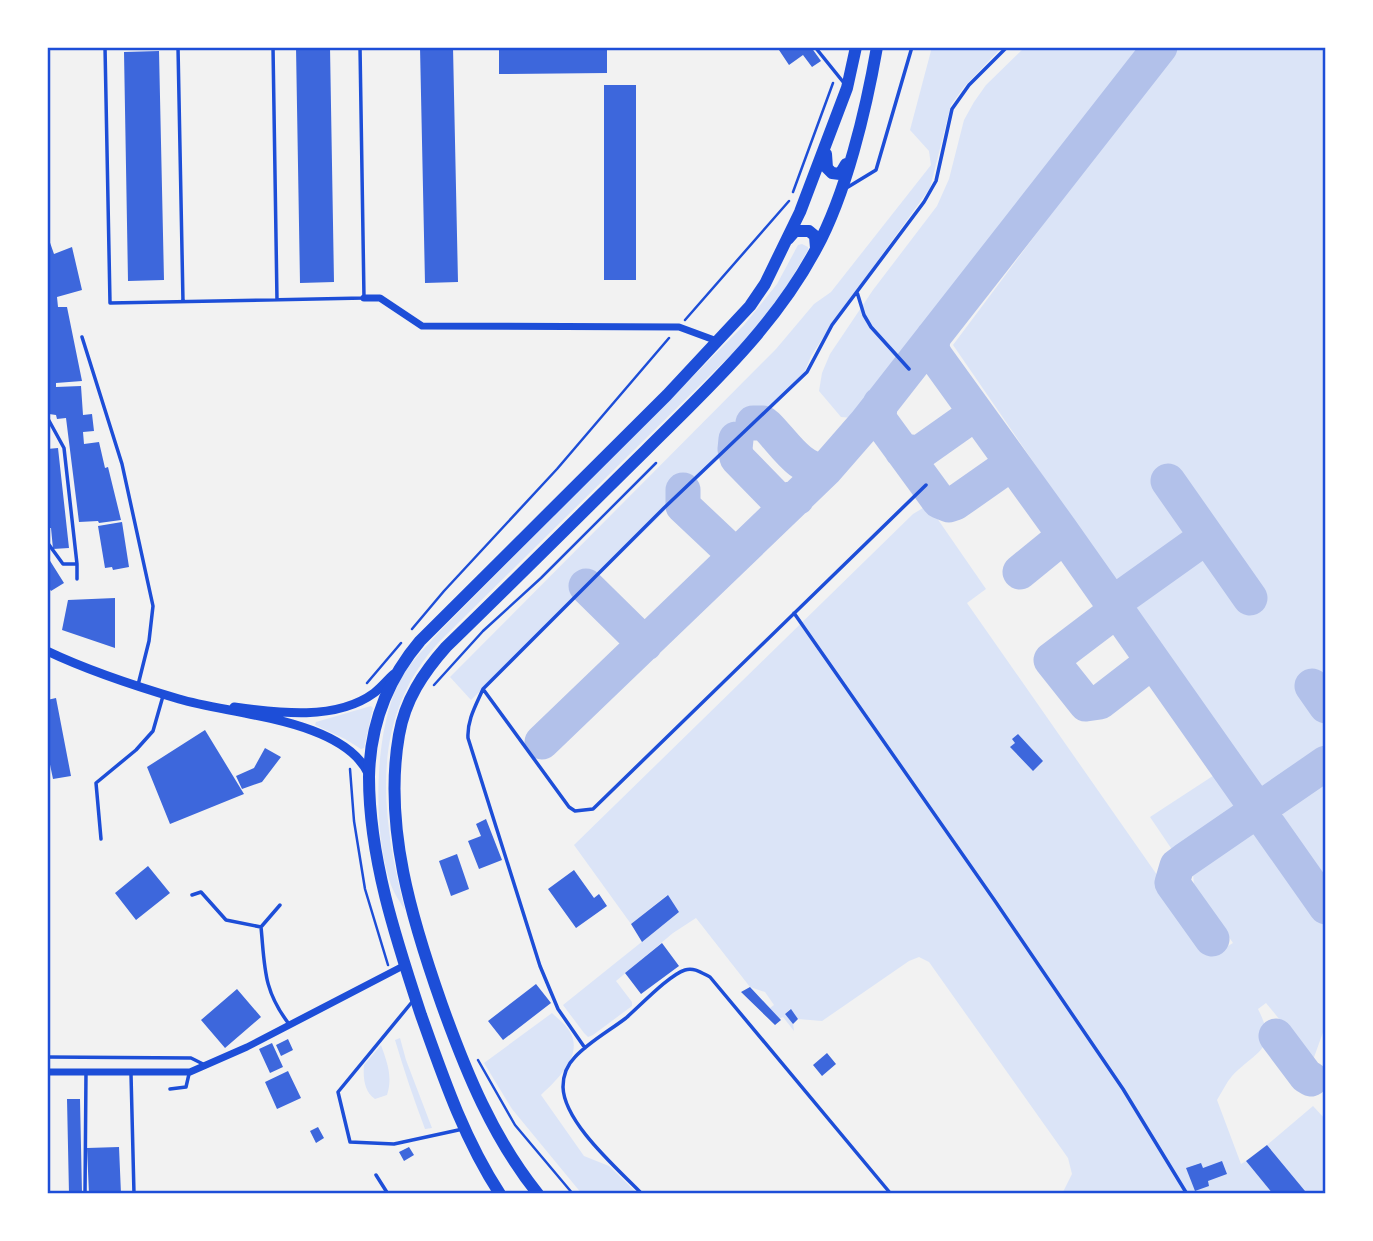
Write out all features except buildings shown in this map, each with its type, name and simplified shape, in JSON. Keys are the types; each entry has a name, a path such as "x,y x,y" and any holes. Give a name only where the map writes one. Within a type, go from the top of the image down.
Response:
{"main road":[{"path":"500,1194 464,1129 448,1093 405,965 376,853 369,776 379,710 397,670 440,620 718,341 757,295 786,243 828,143 847,88 856,47"},
{"path":"538,1194 496,1132 473,1086 430,971 404,879 397,835 394,799 399,733 407,706 428,667 685,412 755,338 790,295 815,252 840,191 877,47"},
{"path":"828,143 827,168 832,173 840,174 854,142"},
{"path":"786,243 795,231 809,231 817,240 815,252"}],"street":[{"path":"364,298 380,298 422,326 679,327 718,341"},
{"path":"49,655 181,700 318,732 355,754 364,764 369,776"},
{"path":"181,700 274,711 314,712 362,700 374,693 397,670"},
{"path":"47,1072 190,1072 247,1047 405,965"}],"lane":[{"path":"105,47 110,303 364,298 360,47"},
{"path":"178,47 183,302"},
{"path":"273,47 277,300"},
{"path":"840,191 876,170 912,47"},
{"path":"585,1048 558,1009 540,966 468,738 467,728 483,689 664,508 807,372 832,326 924,202 936,180 948,120 958,99 1007,47"},
{"path":"818,49 847,88"},
{"path":"857,292 870,327 909,369"},
{"path":"82,337 122,464 153,606 149,641 138,685"},
{"path":"47,417 64,448 78,579"},
{"path":"483,689 569,807 584,812 593,809 926,485"},
{"path":"47,542 63,564 77,564"},
{"path":"794,613 1093,1045 1187,1194"},
{"path":"101,839 96,783 136,750 153,731 164,694"},
{"path":"192,895 201,892 226,920 261,927"},
{"path":"280,905 261,927 266,979 274,1005 289,1024"},
{"path":"642,1194 598,1147 567,1107 563,1085 565,1072 585,1048 685,970 696,970 710,977 891,1194"},
{"path":"416,998 338,1092 349,1142 394,1144 464,1129"},
{"path":"47,1057 191,1058 205,1065"},
{"path":"85,1194 86,1072"},
{"path":"131,1072 134,1194"},
{"path":"170,1089 187,1087 190,1072"},
{"path":"376,1175 388,1194"}],"path":[{"path":"412,630 444,590 557,469 789,203 837,75"},
{"path":"363,689 404,639"},
{"path":"350,764 354,821 365,890 390,971"}],"shaded area":[{"path":"932,47 1002,47 964,87 951,105 930,188 830,327 811,356 803,376 471,700 450,677 776,349 814,304 831,292 931,165 929,151 910,130"},
{"path":"1025,47 1139,47 854,418 841,417 819,391 822,373 830,354 873,290 937,206 949,179 964,120 974,102 986,85"},
{"path":"1176,47 1326,47 1326,682 1317,670 1297,684 1326,724 1326,760 1277,793 1262,792 1129,604 1200,548 1249,615 1267,601 1170,465 1151,478 1192,538 1122,591 953,345"},
{"path":"798,245 808,247 808,250 784,291 755,331 440,641 417,671 401,702 391,735 386,769 390,839 405,910 391,886 384,860 379,807 381,749 393,697 402,677 440,631 744,325 777,284"},
{"path":"923,508 930,508 986,589 967,603 1213,955 1233,943 1194,887 1193,872 1254,831 1266,831 1326,915 1326,1024 1313,1060 1266,1003 1258,1009 1264,1023 1266,1041 1257,1054 1232,1076 1217,1100 1241,1164 1246,1161 1273,1194 1062,1194 1072,1174 1068,1158 929,962 919,957 909,961 822,1021 798,1019 790,1009 785,1014 793,1024 794,1031 783,1017 779,1019 770,1008 774,1005 765,992 750,987 696,918 673,933 616,981 632,1002 632,1006 593,1035 588,1037 584,1033 563,1005 679,912 667,895 631,924 574,845 913,514"},
{"path":"371,706 373,708 364,748 361,749 315,725 316,722"},
{"path":"1222,770 1247,802 1247,813 1186,857 1175,854 1150,817"},
{"path":"1326,778 1326,881 1283,822 1283,809"},
{"path":"552,1013 568,1029 574,1047 568,1065 541,1095 584,1156 609,1166 638,1194 582,1194 512,1109 484,1063"},
{"path":"400,1038 432,1128 425,1129 417,1107 395,1040"},
{"path":"381,1045 389,1082 387,1095 375,1099 366,1088 364,1065"},
{"path":"1313,1106 1326,1120 1326,1192 1302,1194 1304,1191 1267,1145"}],"taxiway":[{"path":"542,742 825,470 866,423 1160,47"},
{"path":"933,337 932,350 936,357 1326,907"},
{"path":"880,404 879,419 939,501 949,505 955,503 1005,468 1018,471"},
{"path":"902,451 919,453 970,417 980,418"},
{"path":"753,423 763,423 808,466 825,470"},
{"path":"736,439 737,458 776,498 797,498"},
{"path":"1168,481 1250,598"},
{"path":"683,490 683,506 735,555"},
{"path":"1020,572 1058,541 1060,529"},
{"path":"1112,604 1206,537"},
{"path":"586,586 645,644"},
{"path":"1124,621 1118,616 1109,616 1051,660 1086,704 1100,702 1148,666 1158,671"},
{"path":"1312,686 1326,706"},
{"path":"1212,939 1172,883 1177,866 1326,763"},
{"path":"1276,1036 1311,1079"}]}
